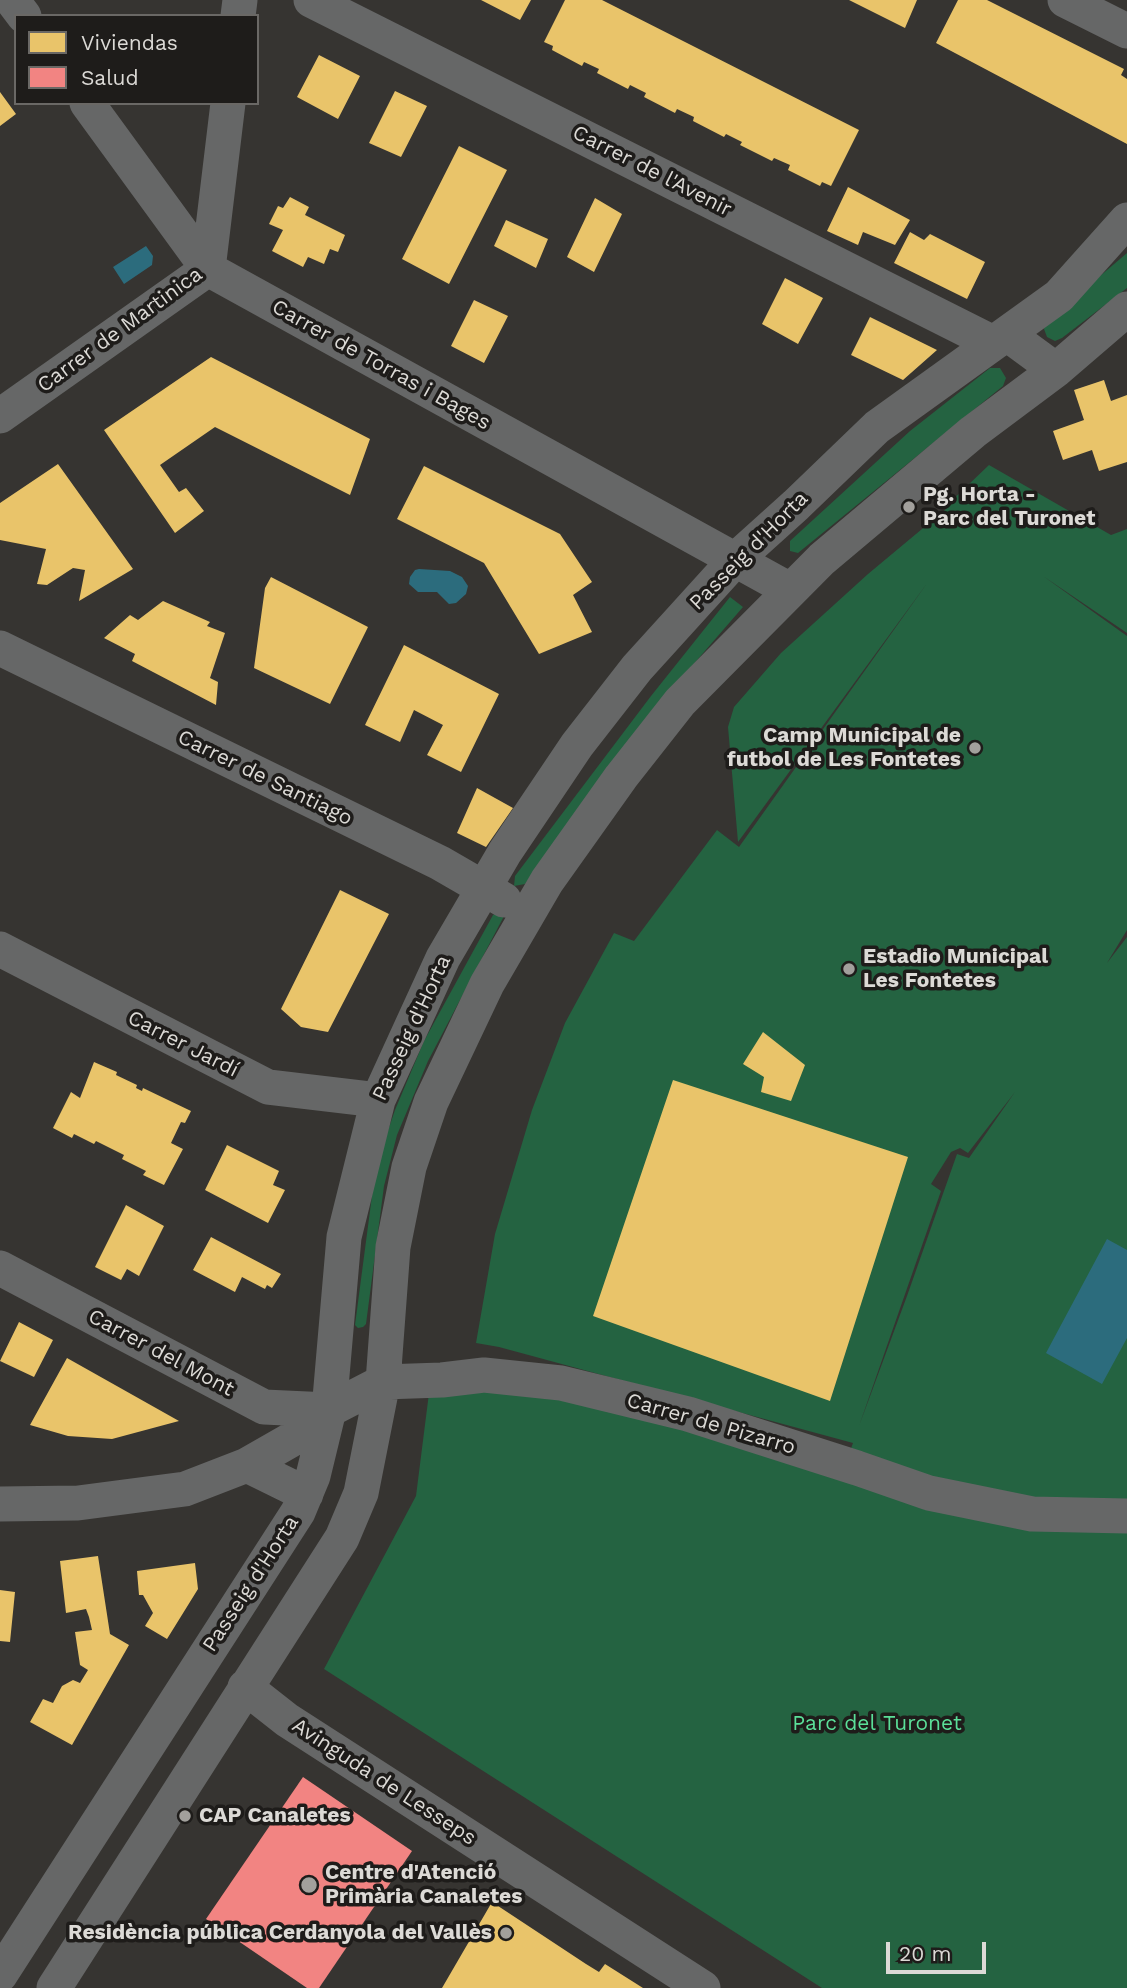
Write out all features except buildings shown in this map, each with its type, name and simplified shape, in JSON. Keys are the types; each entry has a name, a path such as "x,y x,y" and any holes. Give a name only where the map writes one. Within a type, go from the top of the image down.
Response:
{"street":[{"name":"Carrer de l'Avenir","path":"312,0 1000,339"},
{"path":"1065,0 1127,32"},
{"name":"Carrer de Torras i Bages","path":"88,105 208,269 790,590"},
{"name":"Carrer de Martinica","path":"0,416 208,269 228,105"},
{"name":"Passeig d'Horta","path":"0,1975 298,1512 313,1476 329,1410 344,1237 378,1100 443,958 505,852 577,745 637,668 735,559 877,427 1059,296 1127,220"},
{"path":"54,1988 342,1538 361,1493 383,1382 393,1247 409,1167 430,1102 487,984 547,881 621,777 680,702 790,590 822,559 973,432 1056,370 1127,309"},
{"path":"1000,339 1056,370"},
{"name":"Carrer de Santiago","path":"0,648 440,863 528,913"},
{"name":"Carrer Jardí","path":"0,949 268,1087 378,1100"},
{"name":"Carrer del Mont","path":"0,1268 264,1407 329,1410"},
{"name":"Carrer de Pizarro","path":"0,1504 78,1503 186,1489 247,1465 303,1433 329,1410 383,1382 484,1375 561,1383 688,1414 929,1493 1032,1514 1127,1516"},
{"path":"247,1465 306,1494"},
{"name":"Avinguda de Lesseps","path":"245,1687 287,1720 703,1988"}],"green space":[{"path":"1127,253 1127,288 1062,338 1055,341 1047,337 1045,323"},
{"path":"990,368 1000,368 1006,378 1003,386 798,553 790,551 790,541 910,431"},
{"name":"Parc del Turonet","path":"989,465 1111,535 1127,529 1127,633 1043,576 1127,636 1127,930 1107,963 1127,937 1127,1988 822,1988 324,1669 416,1496 429,1393 505,1387 644,1416 841,1476 853,1443 476,1343 495,1234 532,1110 565,1023 614,933 634,941 717,830 739,847 928,582 738,842 728,727 734,707 781,653 868,574 946,509 945,507","holes":["1015,1092 969,1158 957,1154 859,1426 941,1191 931,1184 951,1152 960,1148 968,1153"]},
{"path":"730,597 743,607 659,704 525,884 514,886 515,876 651,696"},
{"path":"499,912 503,914 503,918 428,1061 397,1135 384,1186 366,1324 358,1328 355,1325 373,1188 381,1151 424,1041 493,915"}],"water":[{"path":"146,246 153,256 152,265 124,284 113,267"},
{"path":"419,569 450,571 462,577 468,586 466,594 456,603 449,604 437,592 418,592 409,584 410,577"},
{"path":"1107,1239 1127,1250 1127,1338 1102,1384 1046,1353"}],"place":[{"name":"Pg. Horta - Parc del Turonet","path":"909,507"},
{"name":"Camp Municipal de futbol de Les Fontetes","path":"975,748"},
{"name":"Estadio Municipal Les Fontetes","path":"849,969"},
{"name":"CAP Canaletes","path":"185,1816"},
{"name":"Centre d'Atenció Primària Canaletes","path":"309,1885"},
{"name":"Residència pública Cerdanyola del Vallès","path":"506,1933"}]}
